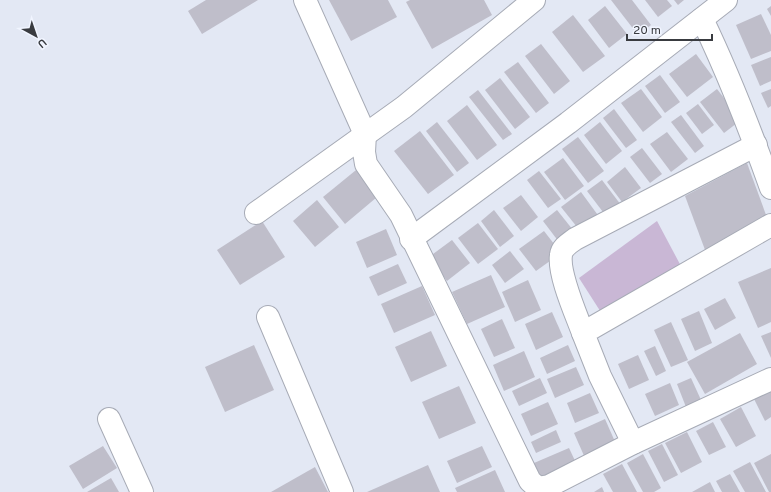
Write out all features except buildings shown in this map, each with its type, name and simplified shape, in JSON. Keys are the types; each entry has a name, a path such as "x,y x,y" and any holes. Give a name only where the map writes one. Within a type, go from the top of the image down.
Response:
{"street":[{"path":"305,0 365,134 364,152 366,164 401,215 411,239 530,481 538,488 549,486 633,443 771,379"},
{"path":"256,213 404,106 534,0"},
{"path":"411,239 568,122 726,0"},
{"path":"702,19 718,52 756,145 771,188"},
{"path":"633,443 600,376 583,333 565,285 561,255 566,246 575,239 756,145"},
{"path":"583,333 771,226"},
{"path":"268,317 342,492"},
{"path":"109,419 142,492"}],"shaded area":[{"path":"657,221 682,268 604,317 579,278"}]}
